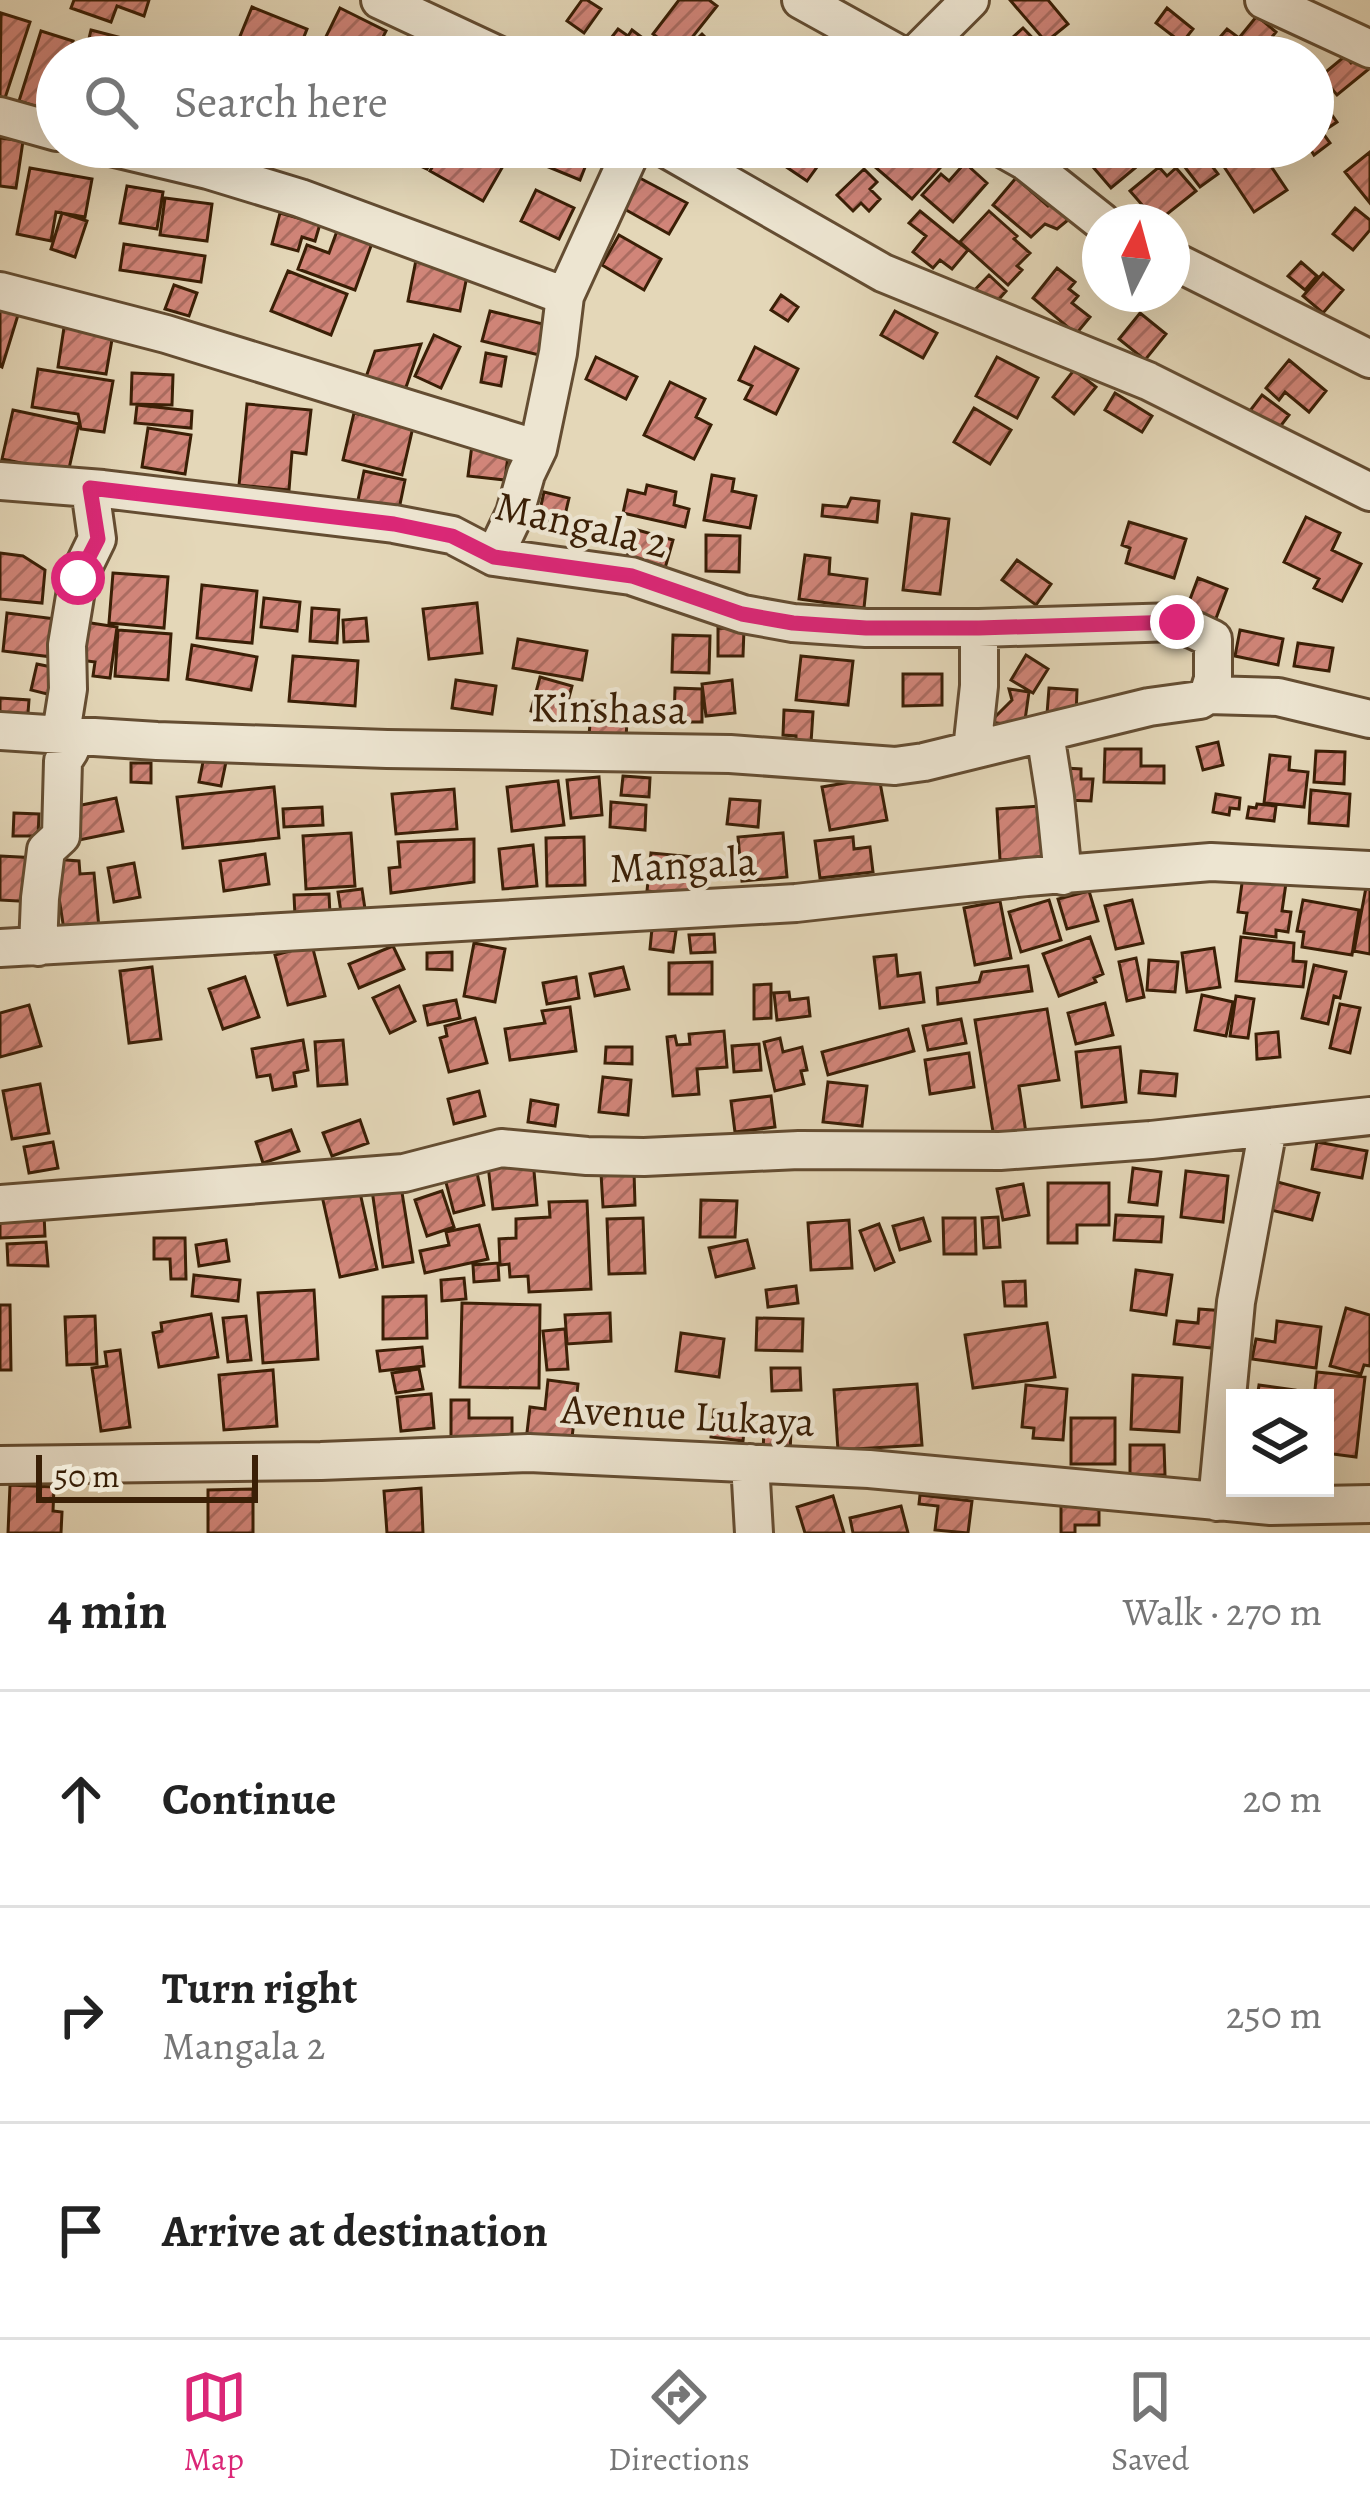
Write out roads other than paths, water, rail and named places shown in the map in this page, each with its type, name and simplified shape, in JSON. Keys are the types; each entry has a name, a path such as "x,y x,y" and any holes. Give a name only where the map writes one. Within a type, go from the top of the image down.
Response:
{"street":[{"path":"380,0 457,36"},
{"path":"801,0 866,36"},
{"path":"934,36 970,0"},
{"path":"1264,0 1370,49"},
{"path":"0,116 36,126"},
{"path":"200,168 300,198 565,296"},
{"path":"494,557 538,449 565,296 623,168"},
{"path":"700,168 883,273 1148,381 1370,492"},
{"path":"1034,168 1082,206"},
{"path":"1190,269 1370,359"},
{"path":"0,291 166,334 538,449"},
{"name":"Mangala 2","path":"0,481 394,524 452,536 494,557 632,576 765,620 866,628 1177,622 1213,639 1214,679 1208,695"},
{"path":"38,947 46,850 62,836 63,761 70,750 61,733 68,689 67,645 78,578 98,539 90,488"},
{"path":"972,750 979,628"},
{"name":"Kinshasa","path":"0,730 387,749 730,754 895,766 1208,695 1278,698 1370,719"},
{"path":"1045,734 1063,876"},
{"name":"Mangala","path":"0,948 796,903 1211,862 1370,870"},
{"path":"0,1204 404,1174 501,1148 644,1157 822,1150 1000,1151 1370,1116"},
{"path":"1217,1502 1236,1302 1268,1128"},
{"name":"Avenue Lukaya","path":"0,1466 529,1453 1022,1481 1289,1507 1370,1504"},
{"path":"751,1463 754,1533"}]}
